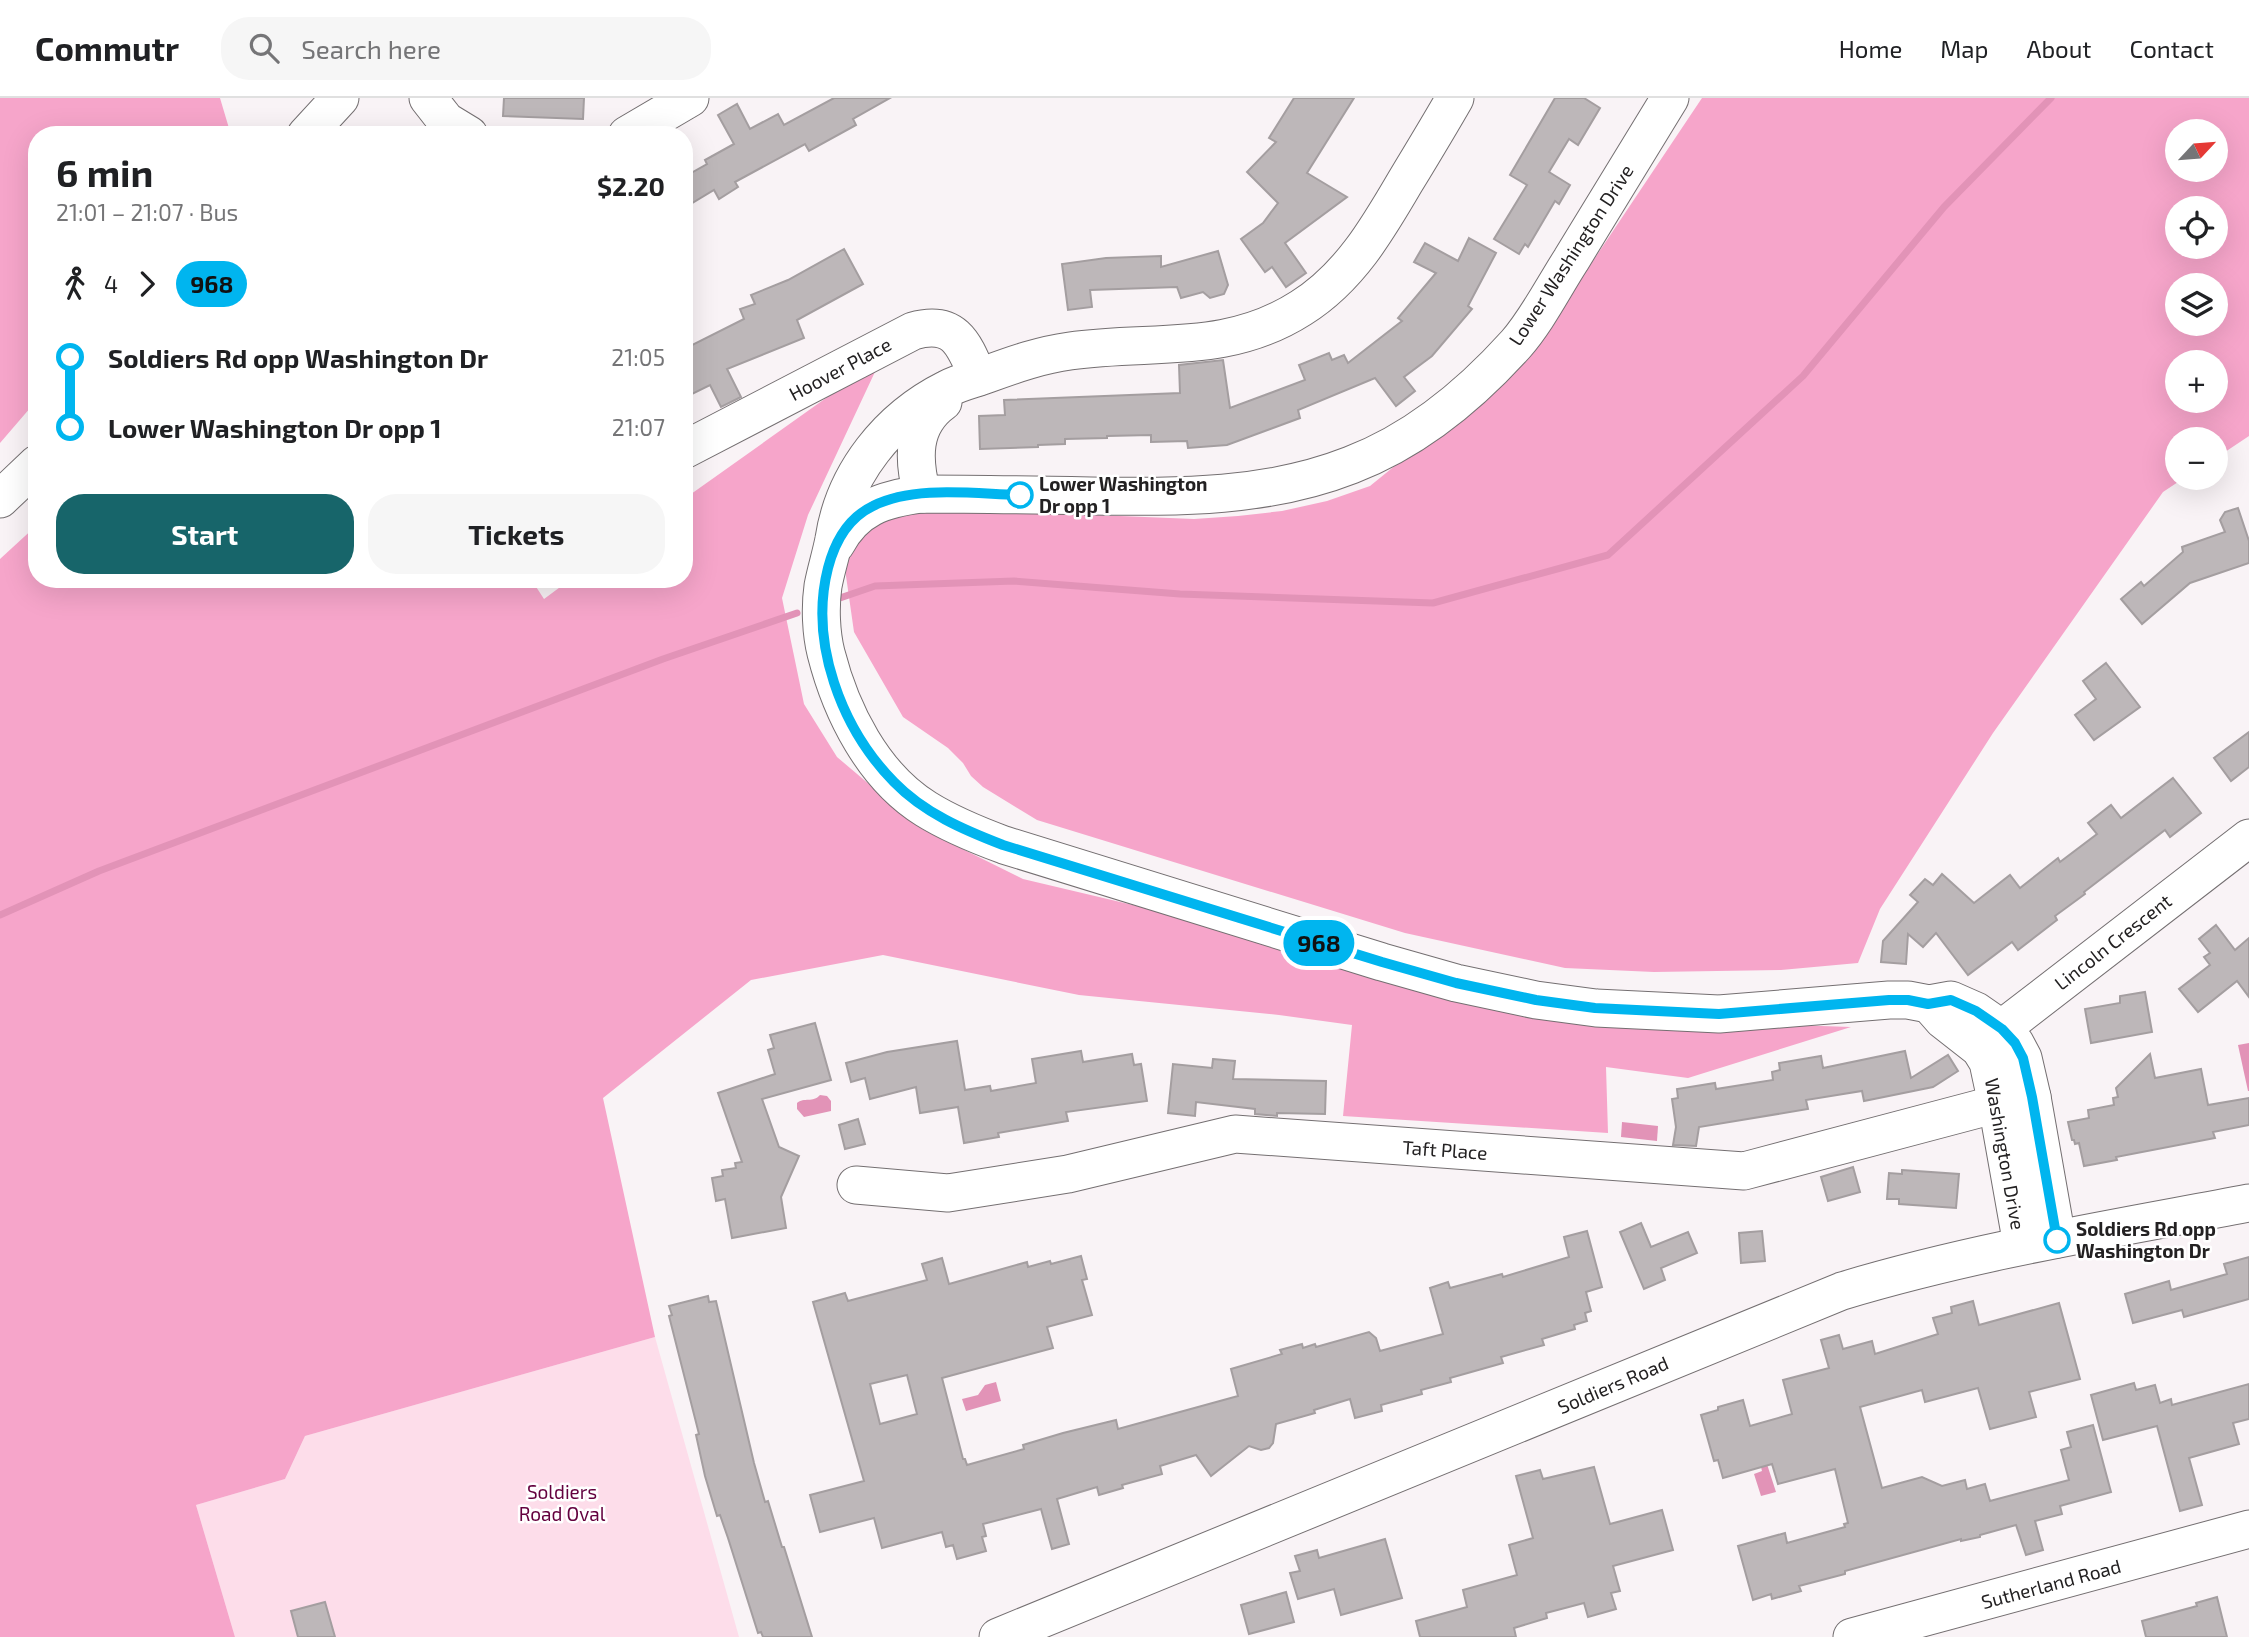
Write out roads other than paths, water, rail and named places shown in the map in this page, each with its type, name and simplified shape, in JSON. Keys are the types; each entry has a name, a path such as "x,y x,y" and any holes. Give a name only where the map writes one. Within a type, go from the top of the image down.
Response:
{"street":[{"path":"314,126 340,98"},
{"path":"428,98 446,121 454,126"},
{"path":"643,126 691,98"},
{"path":"1455,98 1377,230 1355,260 1326,289 1301,308 1240,335 1206,342 1071,350 1030,358 949,388 919,406 883,437 862,463 840,509 823,587 822,621 825,648 834,684 856,731 894,782 925,808 968,831 1003,845 1456,983 1536,1000 1595,1008 1719,1014 1889,1000 1928,1004 1951,1000 1976,1011 1991,1039"},
{"name":"Lower Washington Drive","path":"832,551 843,531 862,512 895,497 922,494 1178,497 1222,495 1310,479 1353,464 1399,442 1436,417 1475,385 1517,342 1541,308 1670,98"},
{"name":"Hoover Place","path":"693,445 913,331 941,328 951,332 960,340 978,377"},
{"path":"922,494 915,448 925,420 938,406 978,377"},
{"path":"0,499 28,473"},
{"name":"Lincoln Crescent","path":"1991,1039 2249,838"},
{"name":"Washington Drive","path":"1991,1039 1987,1062 2014,1100 2039,1242"},
{"name":"Taft Place","path":"856,1185 948,1193 1068,1174 1235,1134 1744,1171 2014,1100"},
{"name":"Soldiers Road","path":"998,1637 1453,1452 1803,1305 1879,1280 2039,1242 2249,1203"},
{"name":"Sutherland Road","path":"1852,1637 1936,1626 2249,1529"}],"waterway":[{"path":"837,599 875,586 1014,581 1180,594 1433,603 1608,555 1803,376 1944,207 2051,98"},
{"path":"0,915 99,871 663,659 797,613"}],"place":[{"name":"Lower Washington Dr opp 1","path":"1020,495"},
{"name":"Soldiers Rd opp Washington Dr","path":"2057,1240"}],"park label":[{"name":"Soldiers Road Oval","path":"562,1503"}]}
